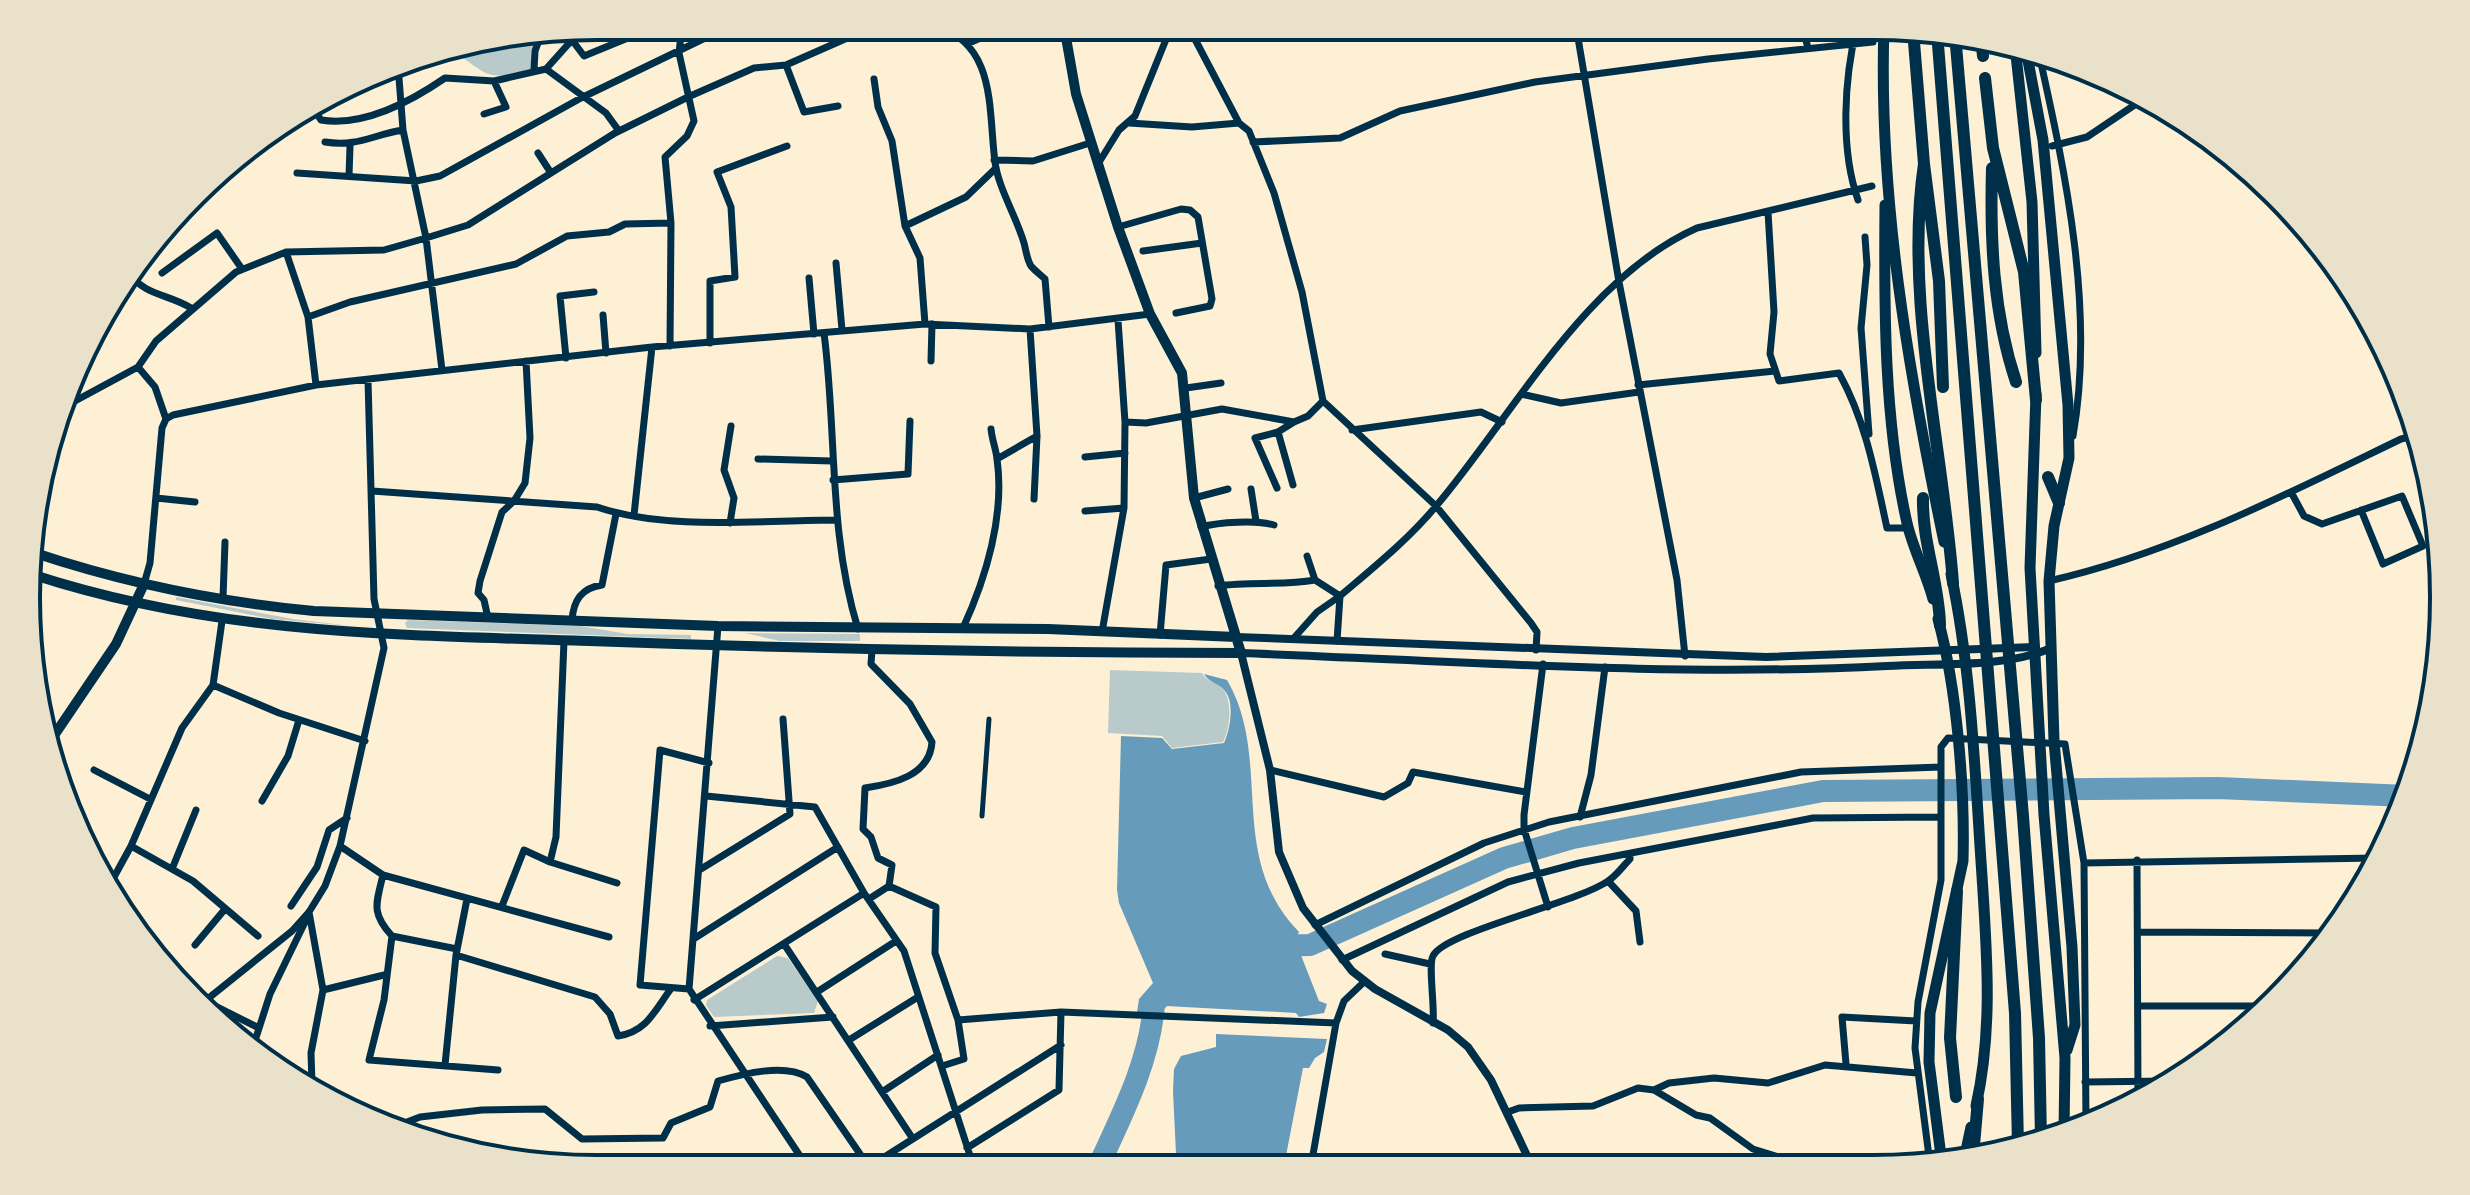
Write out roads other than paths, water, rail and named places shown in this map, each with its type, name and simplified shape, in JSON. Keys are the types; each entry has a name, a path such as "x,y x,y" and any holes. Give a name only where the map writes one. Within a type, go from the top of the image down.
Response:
{"highway":[{"path":"1884,40 1887,344 1900,480 1908,528 1940,625 1956,738 1962,819 1963,861 1930,1013 1929,1062 1940,1151"},
{"path":"1914,42 1924,164 1939,281 1943,387"},
{"path":"1938,44 2015,1013 2018,1136"},
{"path":"1956,47 1984,403 2023,816 2039,1038 2041,1129"},
{"path":"1983,51 1983,56"},
{"path":"2016,59 2032,202 2036,400 2030,518 2033,637 2044,815 2065,1058 2065,1120"},
{"path":"2028,63 2043,140 2053,220 2068,405 2069,458 2059,503 2049,581 2054,741 2075,1025 2065,1058"},
{"path":"1985,78 1993,148 1995,286 2002,335 2016,382"},
{"path":"1993,148 2022,258 2036,400"},
{"path":"1886,152 1912,378 1953,583"},
{"path":"1924,164 1917,209 1925,330 1979,821 1988,1000 1974,1145"},
{"path":"2048,477 2059,503"},
{"path":"1923,498 1924,531 1940,600 1940,625"},
{"path":"1956,1097 1950,1038 1957,891"},
{"path":"1967,1146 1978,1099"}],"main road":[{"path":"41,577 137,603 222,621 382,634 872,650 1241,653 1218,586 1194,498 1186,388 1182,373 1150,314 1118,227 1076,94 1066,40"},
{"path":"42,555 144,584 270,607 718,626 963,628 1236,637"},
{"path":"57,732 116,644 144,584"}],"street":[{"path":"573,41 584,56 623,40"},
{"path":"670,346 671,223 665,157 687,136 694,121 679,53 680,40"},
{"path":"297,173 416,181 440,176 581,98 704,40"},
{"path":"76,400 138,367 156,341 191,308 242,269 286,252 384,250 468,225 619,131 754,68 786,65 843,40"},
{"path":"965,40 983,73 992,111 995,164 1006,197 1014,208 1030,265 1045,279 1049,327"},
{"path":"969,43 976,40"},
{"path":"1098,164 1119,130 1129,123 1166,40"},
{"path":"1195,40 1239,123 1249,131 1274,193 1298,278 1323,401 1436,506 1531,623 1537,632 1536,650"},
{"path":"1578,40 1638,389 1677,580 1685,656"},
{"path":"1806,40 1808,48"},
{"path":"1854,40 1848,122 1854,189 1858,200"},
{"path":"546,69 571,41"},
{"path":"1253,142 1340,138 1400,111 1535,82 1873,42"},
{"path":"534,70 538,44"},
{"path":"786,65 804,112 838,106"},
{"path":"2041,67 2056,145 2080,337 2075,425 2069,458"},
{"path":"318,116 321,120 344,124 419,97 445,78 494,81 546,69 573,88 581,98 606,113 619,131"},
{"path":"399,77 403,130 426,238 442,370"},
{"path":"874,79 878,107 892,141 905,226 920,258 931,361"},
{"path":"484,114 506,107 494,81"},
{"path":"2056,145 2087,137 2134,105"},
{"path":"1129,123 1192,127 1239,123"},
{"path":"325,142 350,146 380,134 403,130"},
{"path":"905,226 966,197 995,164 1033,161 1090,143"},
{"path":"349,176 350,146"},
{"path":"710,343 710,281 735,277 731,207 717,172 787,146"},
{"path":"538,153 551,173"},
{"path":"1293,639 1317,612 1340,596 1436,506 1550,354 1619,282 1677,237 1697,228 1872,186"},
{"path":"1118,227 1190,210 1200,222 1212,299 1210,306 1176,313"},
{"path":"1768,212 1774,312 1770,354 1779,381 1839,373 1855,403 1870,448 1887,528 1908,528"},
{"path":"308,317 431,282 516,264 567,236 609,232 625,224 671,223"},
{"path":"162,273 217,233 242,269"},
{"path":"1865,237 1867,265 1861,328 1870,448"},
{"path":"1143,251 1202,243"},
{"path":"286,252 308,317 316,385"},
{"path":"836,263 842,330"},
{"path":"809,278 814,334"},
{"path":"137,284 154,295 169,294 191,308"},
{"path":"566,358 560,296 594,292"},
{"path":"166,419 316,385 652,347 928,324 1030,329 1150,314"},
{"path":"603,315 606,353"},
{"path":"1102,632 1124,508 1125,422 1118,320"},
{"path":"1030,329 1037,436 1034,499"},
{"path":"824,333 836,520 843,580 858,629"},
{"path":"634,515 652,347"},
{"path":"488,618 484,600 478,593 502,512 514,501 525,483 530,438 526,361"},
{"path":"138,367 155,387 166,419 150,563 144,584"},
{"path":"1521,394 1561,403 1638,389 1775,371"},
{"path":"256,1038 270,994 309,912 325,886 340,846 383,662 382,634 374,599 368,380"},
{"path":"1186,388 1221,383"},
{"path":"1277,488 1255,438 1278,432 1308,416 1323,401"},
{"path":"1125,422 1187,417 1222,409 1294,422"},
{"path":"1352,430 1481,412 1502,422"},
{"path":"833,480 908,474 910,421"},
{"path":"730,523 734,498 724,470 731,426"},
{"path":"963,628 979,592 994,526 997,459 991,429"},
{"path":"1278,432 1293,485"},
{"path":"997,459 1037,436"},
{"path":"2049,581 2103,569 2251,512 2406,438"},
{"path":"1085,457 1125,453"},
{"path":"758,459 832,461"},
{"path":"1194,498 1228,489"},
{"path":"1251,489 1256,521"},
{"path":"372,491 597,507 616,514 730,523 836,520"},
{"path":"2291,492 2304,516 2322,524 2361,510 2402,496 2423,546 2383,564 2361,510"},
{"path":"156,498 195,502"},
{"path":"1085,511 1124,508"},
{"path":"572,621 578,597 590,587 602,585 616,514"},
{"path":"1201,527 1220,522 1230,526 1256,521 1274,525"},
{"path":"223,598 225,542"},
{"path":"1307,556 1315,580 1340,596"},
{"path":"1160,635 1166,565 1169,562 1211,559"},
{"path":"1218,586 1238,582 1280,585 1315,580"},
{"path":"1337,641 1340,596"},
{"path":"115,876 131,846 182,728 213,685 222,621"},
{"path":"718,626 701,869 689,989 742,1075 799,1155"},
{"path":"1236,637 1685,656 1766,657 2027,645 2049,649"},
{"path":"550,862 556,837 564,641"},
{"path":"1527,1155 1508,1112 1468,1047 1365,981 1342,960 1294,891 1279,852 1270,770 1241,653 1768,670 1946,663 2030,656 2049,649"},
{"path":"872,650 871,664 910,704 932,742 929,756 914,772 896,783 865,788 863,829 871,837 878,858 892,865 889,886"},
{"path":"1543,664 1524,829 1548,907"},
{"path":"1580,817 1591,775 1605,667"},
{"path":"213,685 299,720 365,741"},
{"path":"701,869 790,814 792,805 783,719"},
{"path":"982,816 989,719"},
{"path":"262,801 288,756 299,720"},
{"path":"1928,1152 1917,1073 1916,1021 1941,880 1939,817 1943,742 1956,738 2065,744 2084,863 2086,1113"},
{"path":"689,989 670,990 640,985 660,750 709,763"},
{"path":"1315,925 1484,843 1524,829 1801,772 1941,767"},
{"path":"94,770 150,799"},
{"path":"1270,770 1384,797 1408,783 1413,772 1526,792"},
{"path":"706,796 815,807 867,896 904,951 969,1155"},
{"path":"172,869 196,810"},
{"path":"1342,960 1508,882 1537,874 1813,818 1939,817"},
{"path":"291,906 317,867 329,830 347,818"},
{"path":"131,846 172,869 258,936"},
{"path":"340,846 383,875 609,937"},
{"path":"695,938 838,847"},
{"path":"502,906 524,850 550,862 617,883"},
{"path":"1433,1023 1430,964 1436,950 1449,940 1548,907 1608,881 1630,859 1630,854"},
{"path":"2084,863 2365,858"},
{"path":"2137,860 2138,1087"},
{"path":"383,875 376,904 377,915 392,936 456,952 526,979 595,997 610,1014 618,1036 635,1034 670,990"},
{"path":"1608,881 1636,911 1640,942"},
{"path":"694,1000 784,944 889,886 936,907 935,953 958,1020 964,1059 942,1066"},
{"path":"445,1065 456,952 467,899"},
{"path":"195,945 225,909"},
{"path":"309,912 323,990 311,1053 312,1076"},
{"path":"209,997 292,931 309,912"},
{"path":"2139,932 2318,933"},
{"path":"392,936 384,975 384,1000 369,1060 498,1070"},
{"path":"817,992 896,941"},
{"path":"784,944 913,1139"},
{"path":"1385,954 1430,964"},
{"path":"323,990 384,975"},
{"path":"1313,1155 1336,1023 1344,1001 1365,981"},
{"path":"849,1040 918,997"},
{"path":"2139,1006 2252,1006"},
{"path":"958,1020 1061,1012 1336,1023"},
{"path":"967,1148 1059,1090 1061,1012"},
{"path":"226,1014 259,1028"},
{"path":"710,1026 833,1017"},
{"path":"1846,1064 1842,1017 1916,1021"},
{"path":"887,1155 1061,1045"},
{"path":"882,1092 938,1055"},
{"path":"1654,1090 1669,1083 1714,1078 1768,1083 1808,1068 1846,1064 1917,1073"},
{"path":"411,1122 436,1115 482,1110 545,1109 582,1139 663,1138 671,1123 710,1107 718,1081 742,1075 796,1071 807,1077 860,1155"},
{"path":"2085,1082 2149,1081"},
{"path":"1508,1112 1519,1108 1593,1106 1638,1088 1654,1090 1696,1115 1710,1118 1753,1149 1769,1155"}],"water":[{"path":"1204,674 1227,680 1241,711 1248,742 1256,840 1263,872 1277,903 1299,932 1295,940 1319,1001 1327,1004 1324,1013 1299,1017 1296,1013 1166,1006 1162,1013 1137,1012 1139,999 1153,983 1119,903 1117,890 1121,736 1162,738 1172,749 1224,743 1230,724 1230,702 1223,688"},
{"path":"1216,1034 1327,1039 1324,1052 1315,1058 1309,1068 1303,1068 1286,1155 1176,1155 1174,1069 1181,1056 1216,1047"}],"waterway":[{"path":"1270,946 1310,945 1504,858 1573,838 1823,791 2218,788 2393,795"},
{"path":"1104,1155 1134,1087 1147,1046 1154,1004 1163,994"}]}
